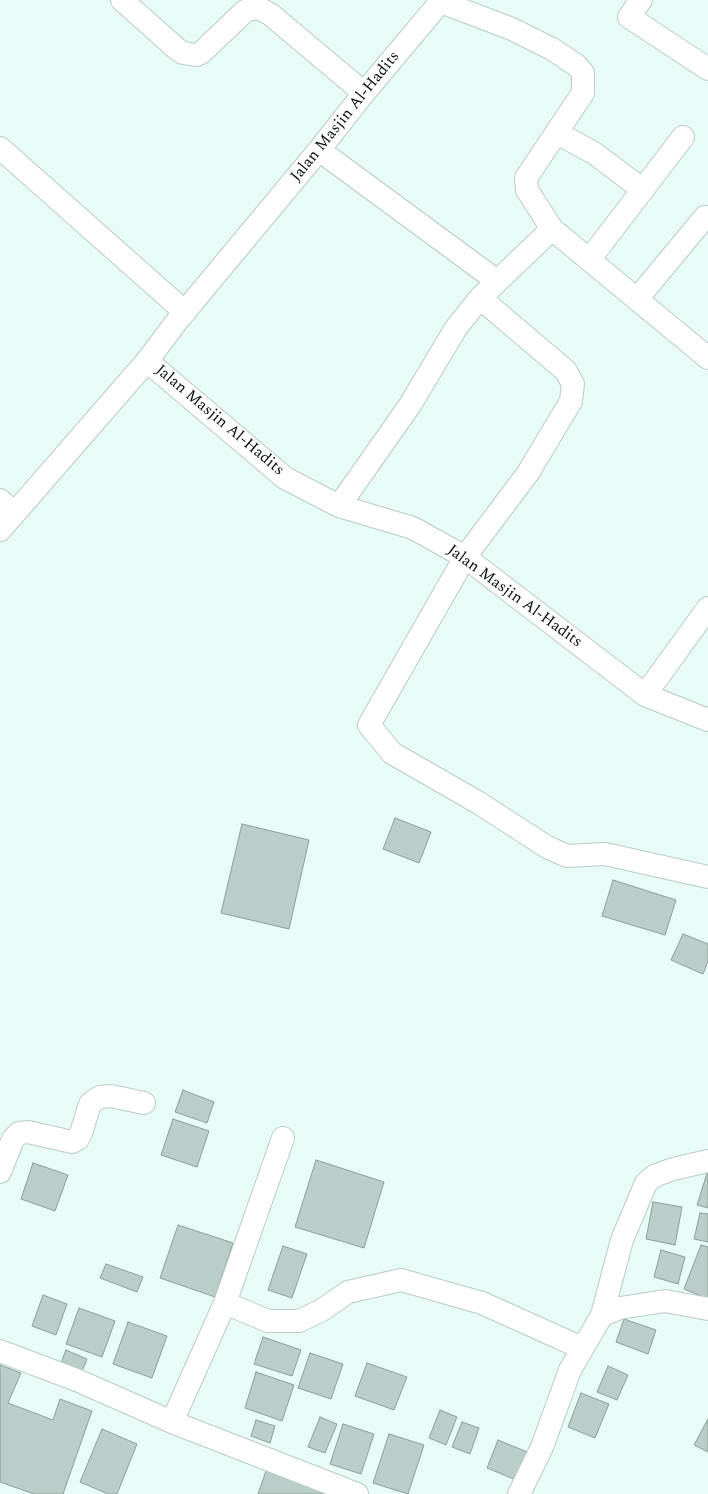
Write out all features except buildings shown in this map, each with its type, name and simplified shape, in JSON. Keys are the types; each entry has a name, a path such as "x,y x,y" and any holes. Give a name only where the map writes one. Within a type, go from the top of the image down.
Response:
{"street":[{"path":"122,0 177,49 183,53 196,56 202,53 245,11 250,9 260,9 270,14 364,92"},
{"path":"641,0 629,17 708,69"},
{"path":"441,1 512,30 552,49 576,65 583,73 583,93 526,178 527,190 552,229 708,358"},
{"name":"Jalan Masjin Al-Hadits","path":"441,1 364,92 319,150 185,312 147,361 285,478 339,506 413,528 465,557 645,695 708,720"},
{"path":"557,133 594,153 643,190"},
{"path":"589,260 683,137"},
{"path":"0,148 185,312"},
{"path":"319,150 497,282"},
{"path":"637,299 704,218"},
{"path":"339,506 410,405 456,328 480,298 552,229"},
{"path":"480,298 566,371 573,384 571,402 528,473 465,557 369,724 392,753 480,803 547,847 567,856 605,854 708,877"},
{"path":"0,530 7,507 147,361"},
{"path":"645,695 708,608"},
{"path":"0,1172 13,1139 19,1133 28,1132 72,1142 78,1139 90,1104 94,1100 100,1097 110,1096 144,1103"},
{"path":"172,1422 225,1304 283,1138"},
{"path":"519,1494 542,1447 570,1370 602,1315 622,1240 646,1183 654,1176 673,1169 708,1161"},
{"path":"225,1304 268,1321 299,1321 322,1310 348,1292 401,1280 482,1303 582,1348"},
{"path":"602,1315 620,1308 665,1301 708,1309"},
{"path":"0,1351 79,1381 172,1422 357,1494"}]}
